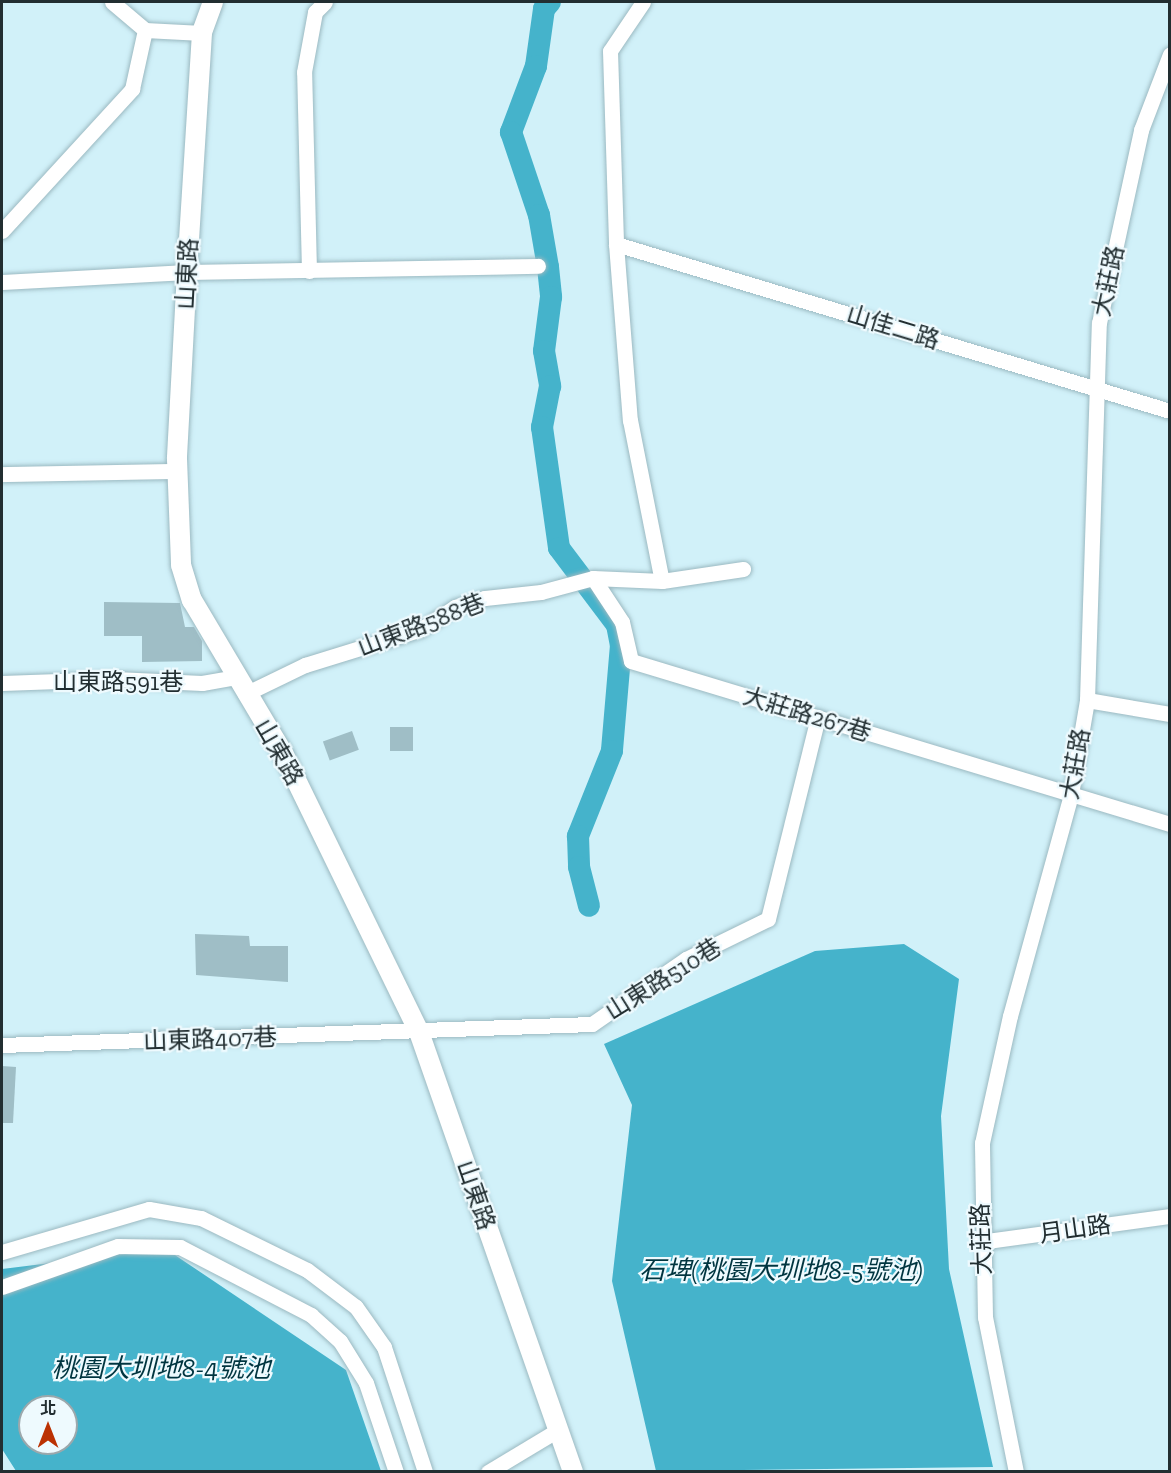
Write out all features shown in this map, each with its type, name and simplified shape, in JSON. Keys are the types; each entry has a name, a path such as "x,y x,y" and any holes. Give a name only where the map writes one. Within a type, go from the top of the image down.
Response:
{"street":[{"path":"112,2 145,30 202,33"},
{"name":"山東路","path":"213,2 202,33 187,272 177,471 181,565 192,600 240,686 283,753 419,1032 573,1472"},
{"path":"309,271 304,72 315,12 325,2"},
{"path":"643,2 610,51 616,244 630,420 662,581"},
{"path":"2,231 132,89 145,30"},
{"name":"大莊路","path":"1016,1472 985,1317 980,1242 985,1132 1010,1016 1071,794 1087,700 1095,389 1099,323 1139,141 1170,54"},
{"name":"山佳二路","path":"616,244 1170,411"},
{"path":"2,282 187,272 538,266"},
{"path":"2,474 177,471"},
{"name":"山東路588巷","path":"240,686 421,629 455,607 593,578 662,581 743,569"},
{"name":"大莊路267巷","path":"593,578 622,622 631,661 1170,824"},
{"name":"山東路591巷","path":"2,683 116,679 240,686"},
{"path":"1087,700 1170,714"},
{"name":"山東路510巷","path":"419,1032 592,1024 686,959 768,919 818,717"},
{"name":"山東路407巷","path":"2,1045 419,1032"},
{"path":"2,1252 149,1209 201,1218 307,1270 356,1307 384,1347 425,1472"},
{"name":"月山路","path":"980,1242 1170,1216"},
{"path":"2,1287 118,1246 180,1247 311,1315 340,1341 366,1383 396,1472"},
{"path":"488,1472 558,1430"}],"water":[{"name":"石埤(桃園大圳地8-5號池)","path":"904,944 959,979 941,1116 949,1269 993,1467 656,1471 612,1281 632,1105 604,1044 815,951"},
{"name":"桃園大圳地8-4號池","path":"166,1249 346,1370 381,1471 16,1471 2,1449 2,1269"}],"building":[{"path":"104,602 180,603 185,627 194,627 202,641 202,661 142,662 142,636 104,636"},
{"path":"390,727 413,727 413,751 390,751"},
{"path":"352,731 359,750 330,760 323,742"},
{"path":"195,934 249,936 250,946 288,946 288,982 196,975"},
{"path":"2,1066 16,1067 13,1123 2,1123"}],"waterway":[{"path":"550,2 544,9 536,66 511,132 539,215 548,267 551,297 544,351 550,386 542,427 559,548 617,625 621,645 612,751 578,836 579,867 589,906"}]}
